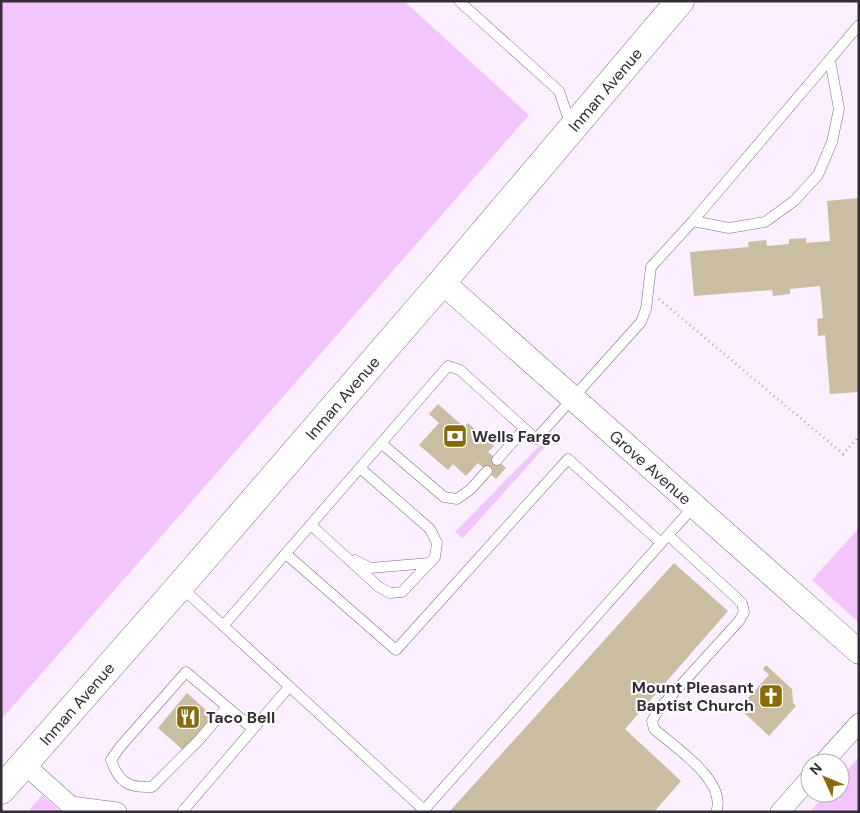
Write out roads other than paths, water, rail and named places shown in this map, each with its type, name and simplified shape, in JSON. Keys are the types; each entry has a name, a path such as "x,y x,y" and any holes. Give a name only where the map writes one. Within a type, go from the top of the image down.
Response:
{"main road":[{"name":"Inman Avenue","path":"1,790 442,282 680,1"}],"street":[{"name":"Grove Avenue","path":"442,282 859,652"},
{"path":"832,753 859,723"},
{"path":"24,765 72,809 118,812"},
{"path":"780,812 800,789"}],"lane":[{"path":"458,1 559,91 572,129"},
{"path":"223,626 448,366 460,370 536,439 641,322 646,309 651,267 693,221 859,25"},
{"path":"693,221 728,228 764,222 794,202 818,175 832,142 839,108 830,60"},
{"path":"497,460 524,429"},
{"path":"381,443 444,497 457,500 487,471"},
{"path":"286,554 396,650 568,459 742,603 744,612 738,621 659,709 652,721 654,729 709,778 718,795 719,804 716,812"},
{"path":"311,525 379,587 390,593 402,592 430,563 435,557 437,542 430,529 360,468"},
{"path":"180,586 423,811 694,506"},
{"path":"339,551 370,568 430,563"},
{"path":"227,707 199,740 152,787 139,788 124,783 115,772 111,760 120,747 186,672 253,729"},
{"path":"182,812 289,687"}],"place":[{"name":"Wells Fargo","path":"455,436"},
{"name":"Mount Pleasant Baptist Church","path":"771,696"},
{"name":"Taco Bell","path":"188,717"}]}
